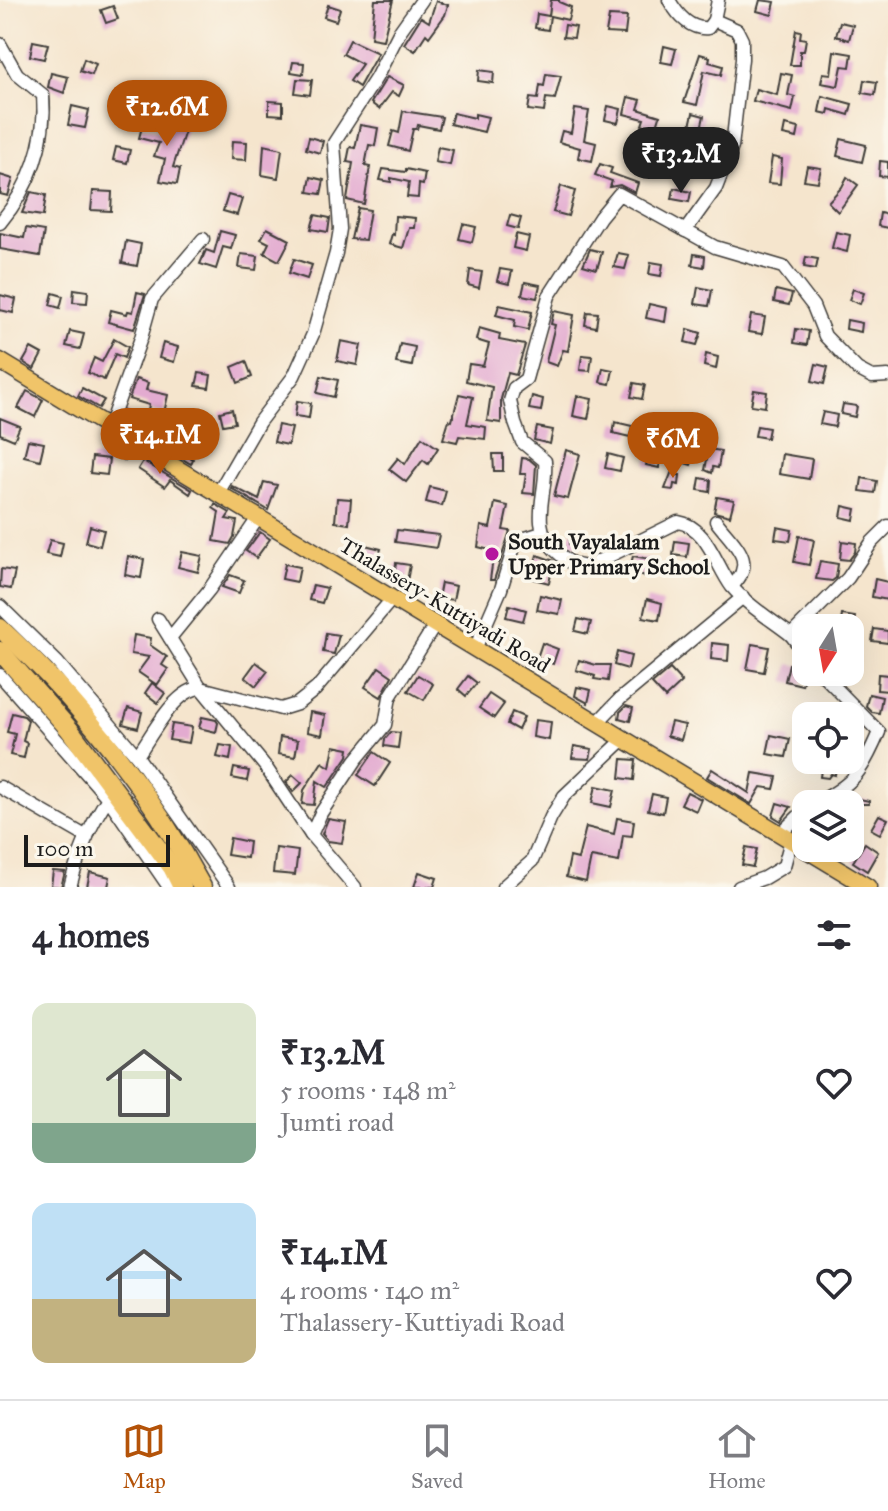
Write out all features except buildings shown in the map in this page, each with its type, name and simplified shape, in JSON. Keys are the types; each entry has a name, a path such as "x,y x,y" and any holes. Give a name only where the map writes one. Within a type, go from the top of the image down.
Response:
{"highway":[{"path":"0,628 32,657 86,717 181,847 202,887"},
{"path":"0,651 69,729 172,867 182,887"}],"main road":[{"name":"Thalassery-Kuttiyadi Road","path":"0,361 868,887"}],"street":[{"path":"218,493 259,422 294,376 313,334 340,229 334,143 376,78 400,31 422,0"},
{"path":"669,0 678,16 701,29 708,28 714,20 718,0"},
{"path":"685,231 716,188 732,147 742,40 737,30 714,20"},
{"path":"0,44 17,74 43,95 45,116 34,166 18,201 0,223"},
{"path":"888,376 872,377 846,358 825,336 813,306 783,267 715,247 619,194 600,217 549,296 526,379 514,388 510,401 522,442 545,461 539,527 544,540 571,565 587,567 678,522 689,523 700,534 732,586 791,635 848,578 872,542 888,526"},
{"path":"109,427 152,299 203,239"},
{"path":"170,638 209,590 258,518"},
{"path":"716,521 746,565 743,575 732,586"},
{"path":"475,649 501,589 514,547 519,540 542,533"},
{"path":"597,723 620,699 743,597"},
{"path":"137,756 179,696 190,688 201,688 281,709 297,704 316,689 392,599"},
{"path":"0,606 57,662 137,756 229,887"},
{"path":"158,619 201,688 265,766 311,835 355,887"},
{"path":"311,835 321,813 356,760 385,725 390,697 435,625"},
{"path":"0,675 108,798 169,887"},
{"path":"834,686 879,732 867,761 850,783 838,790"},
{"path":"503,887 532,861 564,796 624,739"},
{"path":"0,787 87,837"},
{"path":"70,887 87,837 108,798"},
{"path":"739,887 764,878 784,866 786,837 792,829"}],"place":[{"name":"South Vayalalam Upper Primary School","path":"492,554"}]}
